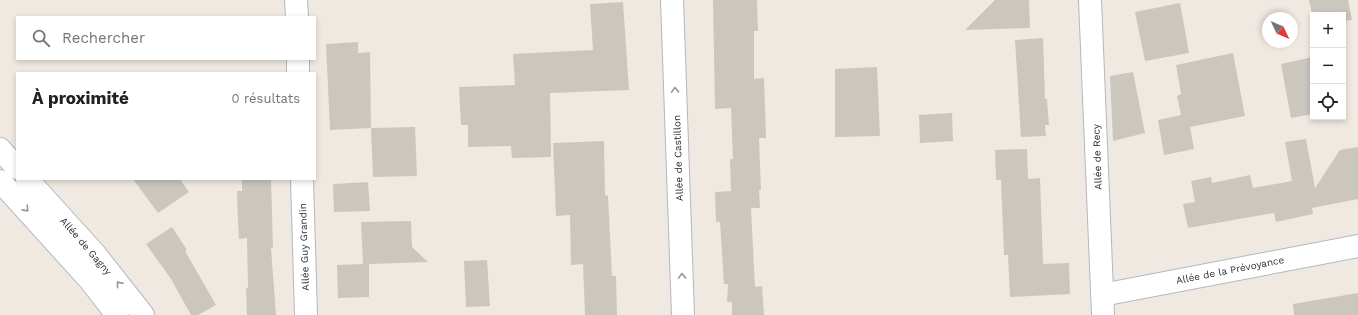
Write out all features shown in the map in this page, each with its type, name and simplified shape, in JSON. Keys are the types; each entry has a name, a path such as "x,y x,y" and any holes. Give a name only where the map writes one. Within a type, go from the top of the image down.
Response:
{"street":[{"path":"296,0 297,16"},
{"name":"Allée de Castillon","path":"672,0 683,315"},
{"name":"Allée de Recy","path":"1090,0 1102,305"},
{"path":"298,60 298,72"},
{"path":"0,149 16,167"},
{"name":"Allée de Gagny","path":"28,180 95,254 143,315"},
{"name":"Allée Guy Grandin","path":"302,180 306,315"},
{"name":"Allée de Gagny","path":"0,181 89,279 117,315"},
{"name":"Allée de la Prévoyance","path":"1102,305 1358,246"}],"building":[{"path":"713,0 757,0 758,31 754,31 754,79 764,78 766,138 759,138 761,190 759,190 760,208 751,208 755,287 762,286 764,315 732,315 732,302 727,302 728,284 724,284 720,222 716,222 715,192 731,191 730,159 733,159 731,108 715,109"},
{"path":"995,0 1029,0 1030,28 965,30"},
{"path":"1309,0 1348,0 1352,20 1346,21 1346,12 1312,12"},
{"path":"623,2 629,90 550,93 551,157 512,158 511,146 468,147 468,125 461,125 459,87 515,85 513,54 593,50 590,4"},
{"path":"1180,3 1189,53 1145,61 1135,12"},
{"path":"1043,38 1045,99 1047,99 1049,125 1045,125 1046,136 1021,137 1015,40"},
{"path":"358,42 358,53 370,52 371,128 330,130 326,44"},
{"path":"1233,53 1245,116 1190,127 1194,149 1164,155 1158,120 1181,115 1177,96 1181,94 1176,65"},
{"path":"1310,58 1310,115 1291,118 1281,64"},
{"path":"877,67 880,136 835,137 835,69"},
{"path":"1133,72 1145,133 1113,141 1110,76"},
{"path":"952,113 953,141 920,143 919,115"},
{"path":"415,127 417,176 373,177 371,128"},
{"path":"1306,139 1315,188 1340,150 1358,147 1358,199 1312,208 1313,214 1276,222 1274,213 1188,228 1183,204 1195,202 1191,181 1211,177 1212,183 1250,175 1253,188 1292,181 1285,142"},
{"path":"604,141 605,195 608,196 612,276 616,276 617,315 585,315 583,264 571,265 570,215 556,216 553,143"},
{"path":"1027,149 1028,179 1040,178 1043,264 1069,263 1070,294 1010,297 1008,255 1004,255 1001,180 996,180 995,150"},
{"path":"134,180 181,180 189,192 158,213"},
{"path":"242,180 271,180 273,248 271,248 276,315 247,315 247,238 239,239 238,222 237,191 242,191"},
{"path":"368,182 370,211 334,212 333,184"},
{"path":"411,221 412,247 428,262 369,264 369,297 338,298 337,265 363,264 361,222"},
{"path":"172,227 187,250 185,251 216,305 198,315 191,315 171,279 146,244"},
{"path":"487,260 490,306 466,307 464,261"},
{"path":"1358,293 1358,315 1294,315 1293,304"}]}
